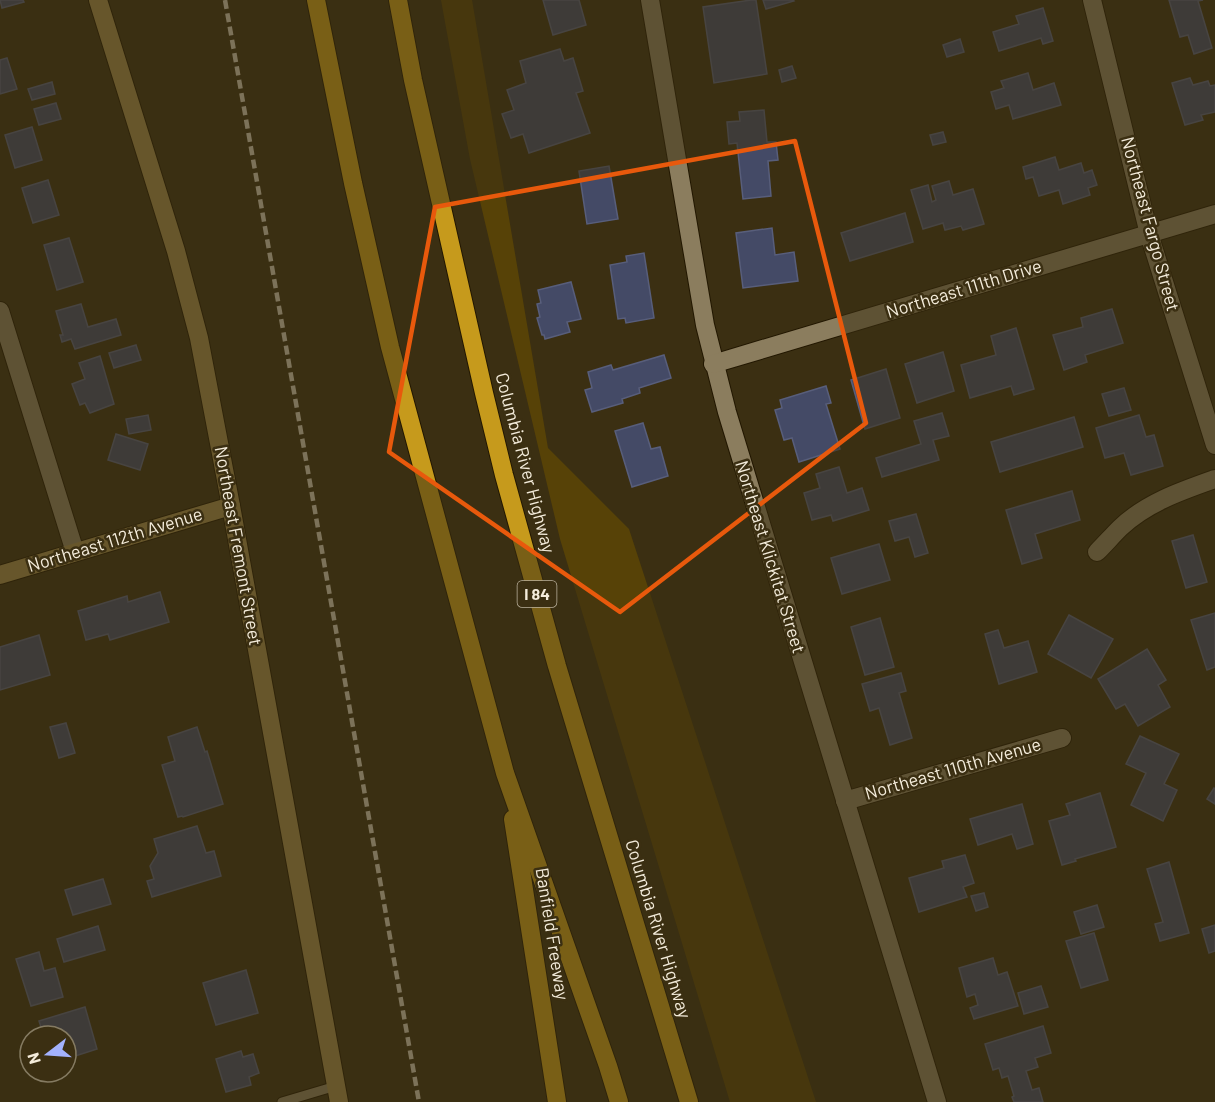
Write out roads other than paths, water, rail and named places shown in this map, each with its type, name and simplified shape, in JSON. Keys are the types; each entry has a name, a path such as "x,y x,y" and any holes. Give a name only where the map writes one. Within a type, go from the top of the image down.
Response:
{"highway":[{"path":"316,0 390,347 505,773 619,1102"},
{"name":"Columbia River Highway","path":"398,0 413,80 504,475 557,666 689,1102"},
{"name":"Banfield Freeway","path":"505,773 557,1102"}],"main road":[{"name":"Northeast Fremont Street","path":"98,0 163,205 201,350 337,1094"},
{"name":"Northeast 112th Avenue","path":"0,574 231,506"}],"street":[{"name":"Northeast Klickitat Street","path":"650,0 703,313 714,364 733,434 937,1102"},
{"name":"Northeast Fargo Street","path":"1092,0 1149,234 1215,445"},
{"name":"Northeast 111th Drive","path":"714,364 1215,214"},
{"path":"0,311 75,552"},
{"path":"1097,552 1121,527 1147,508 1167,497 1215,479"},
{"name":"Northeast 110th Avenue","path":"844,801 1062,738"}],"lane":[{"path":"282,1102 337,1094"}],"railway":[{"path":"225,0 419,1102"}]}
